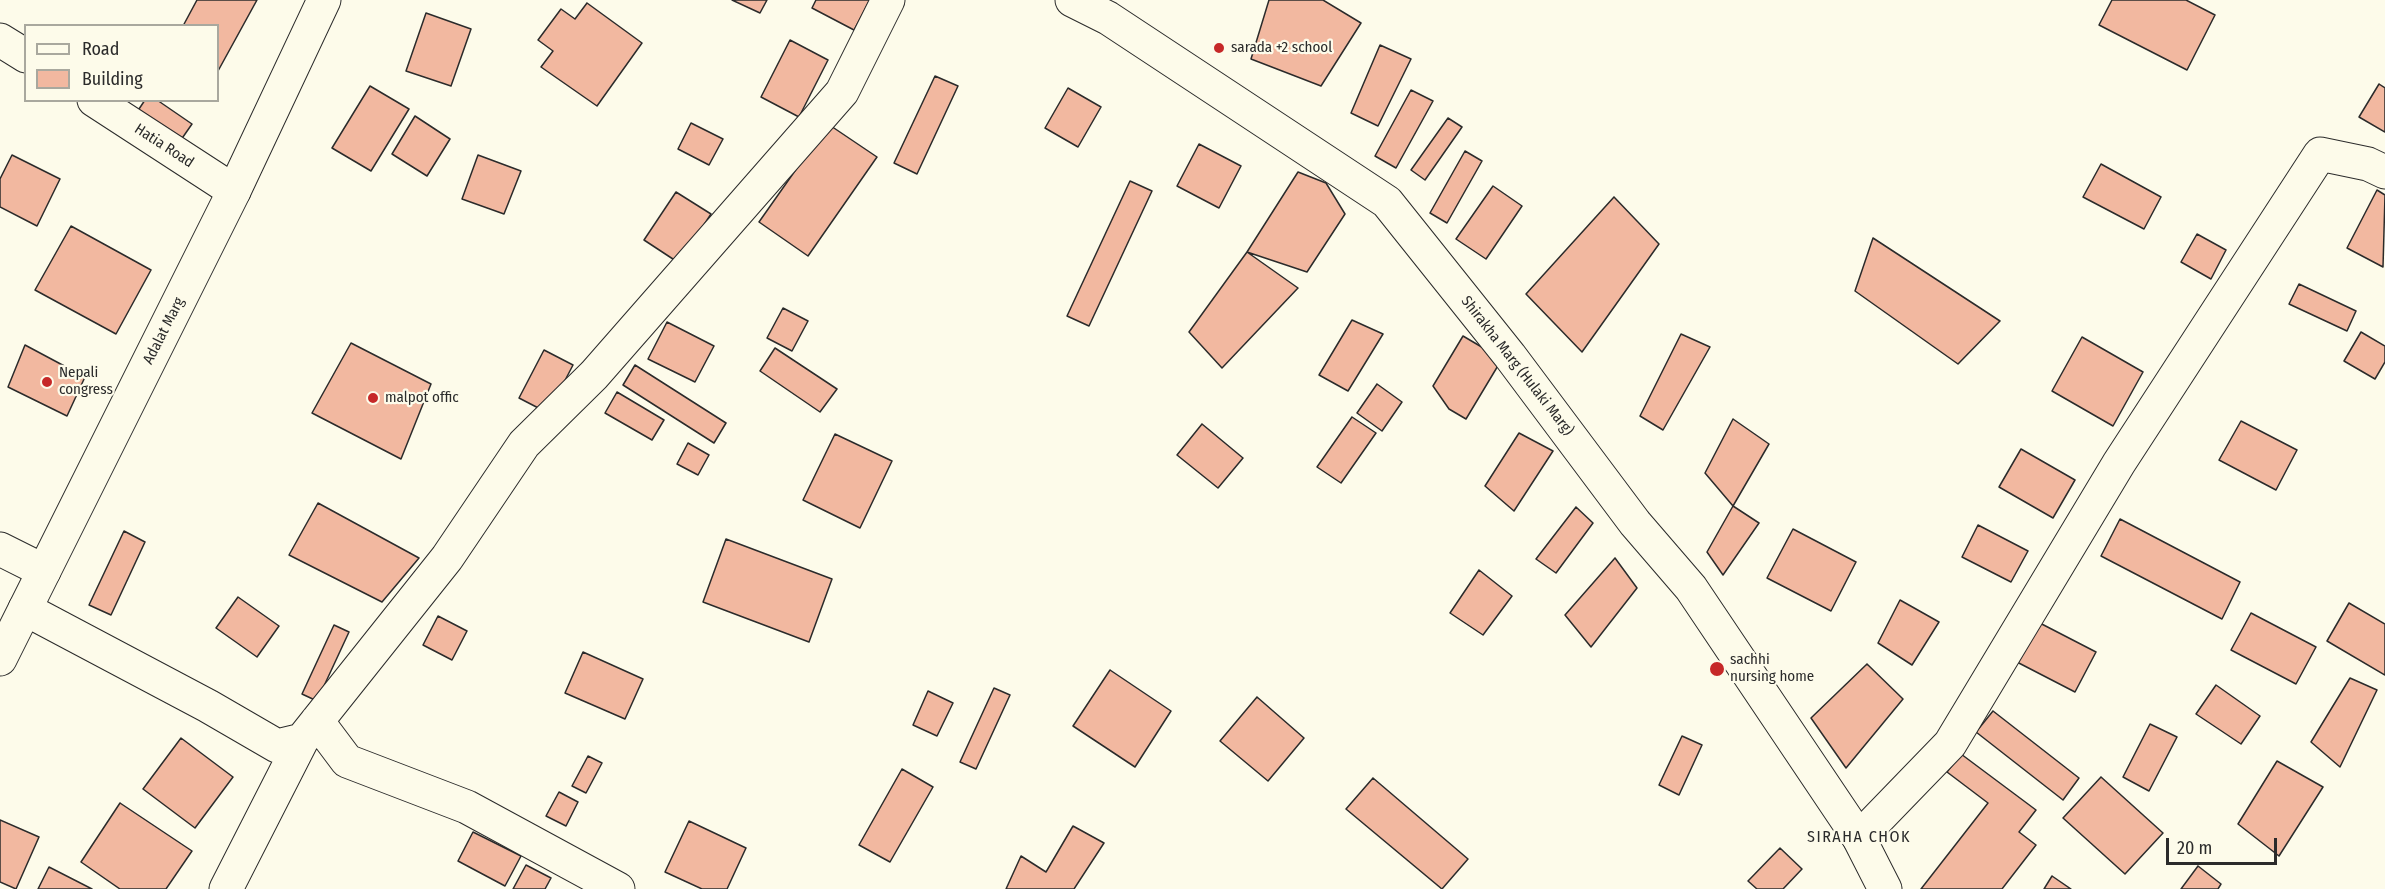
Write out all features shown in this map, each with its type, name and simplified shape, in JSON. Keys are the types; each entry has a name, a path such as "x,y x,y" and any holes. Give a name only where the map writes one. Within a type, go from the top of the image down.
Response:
{"main road":[{"name":"Adalat Marg","path":"0,659 234,190 324,0"},
{"path":"226,889 310,730 447,558 524,444 594,375 842,92 888,0"},
{"name":"Shirakha Marg (Hulaki Marg)","path":"1072,0 1108,18 1387,202 1510,356 1635,523 1691,588 1859,838 1885,889"},
{"path":"0,40 24,55"},
{"name":"Hatia Road","path":"97,102 234,190"},
{"path":"1859,838 1950,744 2119,463 2320,154 2368,164 2385,172"},
{"path":"0,549 44,571"},
{"path":"25,609 89,645 208,706 278,746 310,730"},
{"path":"310,730 347,761 467,807 618,889"}],"building":[{"path":"197,0 257,0 219,69 219,24 184,24"},
{"path":"732,0 767,0 760,13"},
{"path":"816,0 870,0 854,30 812,8"},
{"path":"1269,0 1323,0 1361,23 1321,86 1251,59"},
{"path":"2112,0 2186,0 2215,15 2187,70 2099,25"},
{"path":"587,3 642,43 597,106 541,67 553,51 538,40 561,9 575,19"},
{"path":"426,13 471,29 451,86 406,71"},
{"path":"790,40 828,60 799,117 761,97"},
{"path":"1380,45 1411,59 1378,126 1351,113"},
{"path":"935,76 958,86 917,174 894,163"},
{"path":"2379,84 2385,88 2385,132 2359,117"},
{"path":"370,86 409,109 371,171 332,148"},
{"path":"1068,88 1101,107 1078,147 1045,128"},
{"path":"1411,90 1433,101 1396,168 1375,156"},
{"path":"144,102 160,102 192,124 176,147 133,118"},
{"path":"415,116 450,139 427,176 392,154"},
{"path":"1448,118 1462,127 1425,180 1411,170"},
{"path":"691,123 723,139 709,165 678,149"},
{"path":"828,124 877,157 808,256 759,222"},
{"path":"1199,144 1241,166 1219,208 1177,186"},
{"path":"1465,151 1482,161 1447,223 1430,213"},
{"path":"12,155 60,179 37,226 0,207 0,179"},
{"path":"478,155 521,171 504,214 462,199"},
{"path":"2101,164 2161,197 2144,229 2083,197"},
{"path":"1298,172 1326,183 1345,214 1307,272 1247,252"},
{"path":"1130,181 1152,191 1089,326 1067,316"},
{"path":"1493,186 1522,206 1486,259 1456,239"},
{"path":"2377,190 2385,195 2383,267 2347,248"},
{"path":"676,192 711,214 679,263 644,240"},
{"path":"1614,197 1659,244 1582,352 1526,294"},
{"path":"71,226 151,270 116,334 35,290"},
{"path":"2197,234 2226,250 2211,279 2181,262"},
{"path":"1873,238 2000,321 1958,364 1855,291"},
{"path":"1247,252 1298,288 1222,368 1189,332"},
{"path":"2299,284 2356,311 2347,331 2289,304"},
{"path":"783,308 808,321 792,351 767,338"},
{"path":"1352,320 1383,334 1348,391 1319,375"},
{"path":"667,322 714,346 695,382 648,359"},
{"path":"2361,332 2385,346 2385,362 2375,379 2344,361"},
{"path":"1681,334 1710,347 1663,430 1640,416"},
{"path":"1463,336 1502,359 1466,419 1449,409 1433,386"},
{"path":"2082,337 2143,372 2113,426 2052,391"},
{"name":"malpot offic","path":"351,343 431,384 401,459 312,413"},
{"name":"Nepali congress","path":"25,345 85,377 67,416 8,387"},
{"path":"775,348 837,389 820,412 760,371"},
{"path":"544,350 573,365 548,413 519,398"},
{"path":"635,365 726,423 714,443 623,385"},
{"path":"1377,384 1402,402 1382,431 1357,413"},
{"path":"617,392 664,420 652,440 605,413"},
{"path":"1352,417 1376,433 1341,483 1317,467"},
{"path":"1733,419 1769,444 1733,506 1705,473"},
{"path":"2241,421 2297,450 2276,490 2219,460"},
{"path":"1202,424 1243,458 1218,488 1177,455"},
{"path":"1519,433 1553,451 1514,511 1485,486"},
{"path":"835,434 892,461 860,528 803,500"},
{"path":"688,443 709,455 698,475 677,464"},
{"path":"2021,449 2075,480 2053,518 1999,487"},
{"path":"318,503 419,558 382,602 289,555"},
{"path":"1733,506 1759,523 1723,575 1707,552"},
{"path":"1576,507 1593,523 1556,573 1536,559"},
{"path":"2120,519 2240,582 2222,619 2101,556"},
{"path":"1978,525 2028,551 2011,582 1962,557"},
{"path":"1793,529 1856,562 1831,611 1767,578"},
{"path":"124,531 145,542 111,615 89,605"},
{"path":"726,539 832,579 809,642 703,602"},
{"path":"1615,558 1637,588 1591,647 1565,615"},
{"path":"1479,570 1512,596 1483,635 1450,613"},
{"path":"238,597 279,626 257,657 216,628"},
{"path":"1900,600 1939,622 1912,665 1878,643"},
{"path":"2349,603 2385,624 2385,675 2327,641"},
{"path":"2251,613 2316,647 2296,684 2231,650"},
{"path":"438,616 467,631 452,660 423,645"},
{"path":"2034,620 2096,652 2075,692 2013,660"},
{"path":"334,625 349,632 317,701 302,694"},
{"path":"583,652 643,679 625,719 565,693"},
{"path":"1867,664 1903,699 1846,768 1811,718"},
{"path":"1110,670 1171,711 1135,767 1073,726"},
{"path":"2350,678 2377,690 2340,767 2311,742"},
{"path":"2216,685 2260,716 2241,744 2196,714"},
{"path":"994,688 1010,695 976,769 960,762"},
{"path":"928,691 953,703 937,736 913,725"},
{"path":"1257,697 1304,738 1268,781 1220,741"},
{"path":"1993,711 2079,778 2063,800 1976,732"},
{"path":"2150,724 2177,737 2149,791 2123,777"},
{"path":"1682,736 1702,745 1679,795 1659,785"},
{"path":"181,738 233,777 195,828 143,789"},
{"path":"1961,754 2036,810 2019,832 2036,845 2002,889 1921,889 1988,803 1947,772"},
{"path":"588,756 602,763 586,793 572,786"},
{"path":"2277,761 2323,787 2279,856 2238,824"},
{"path":"902,769 933,787 890,862 859,845"},
{"path":"2101,777 2163,833 2125,874 2063,818"},
{"path":"1373,778 1468,859 1442,889 1346,809"},
{"path":"559,792 578,802 566,826 546,816"},
{"path":"120,803 192,851 166,889 120,889 81,862"},
{"path":"0,820 39,837 16,889 0,882"},
{"path":"689,821 746,848 727,889 702,889 665,872"},
{"path":"1073,826 1104,843 1074,889 1006,889 1021,856 1046,872"},
{"path":"473,832 521,856 505,886 458,861"},
{"path":"1780,848 1802,869 1783,889 1757,889 1748,881"},
{"path":"526,865 551,878 545,889 513,889"},
{"path":"2198,866 2221,884 2218,889 2181,889"},
{"path":"49,867 92,889 38,889"},
{"path":"2052,876 2071,889 2044,889"}],"place":[{"name":"sarada +2 school","path":"1219,48"},
{"name":"Nepali congress","path":"47,382"},
{"name":"malpot offic","path":"373,398"},
{"name":"sachhi nursing home","path":"1717,669"}],"district":[{"name":"SIRAHA CHOK","path":"1859,838"}]}
